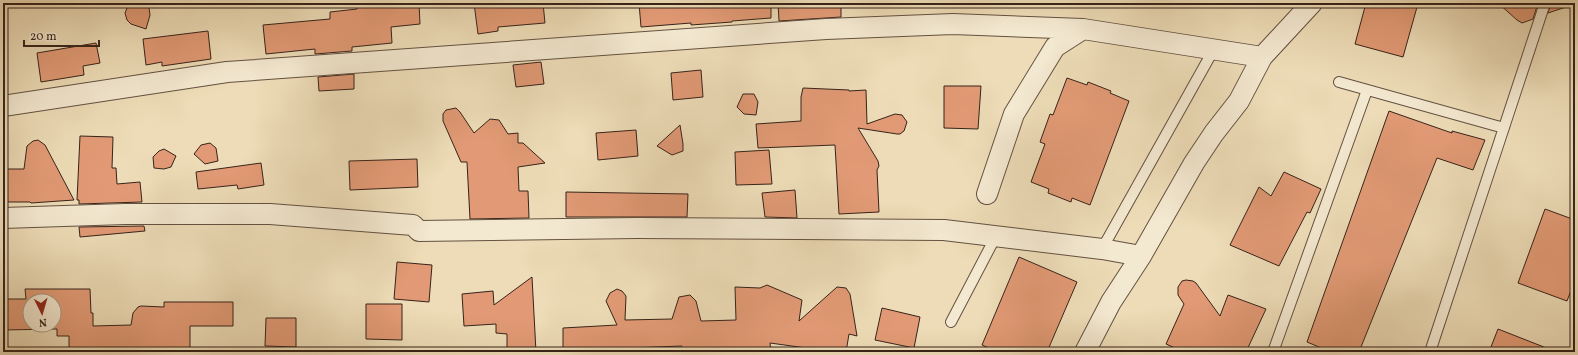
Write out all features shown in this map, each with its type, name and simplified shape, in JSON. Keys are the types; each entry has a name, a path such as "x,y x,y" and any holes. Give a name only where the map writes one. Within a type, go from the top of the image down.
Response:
{"street":[{"path":"1086,352 1111,302 1141,256 1194,163 1239,101 1262,57 1312,3"},
{"path":"3,106 228,72 826,29 953,24 1083,29 1262,57"},
{"path":"987,194 1014,114 1055,47 1083,29"},
{"path":"3,218 125,214 270,214 413,225 419,232 637,228 944,230 1102,249 1141,256"}],"lane":[{"path":"1430,352 1545,3"},
{"path":"1102,249 1214,49"},
{"path":"1339,82 1504,128"},
{"path":"1273,352 1367,90"},
{"path":"951,322 996,236"}],"building":[{"path":"129,3 145,3 149,8 150,15 146,29 131,24 127,20 125,13"},
{"path":"357,3 419,3 420,24 391,27 392,43 352,47 352,51 315,54 315,49 266,54 263,25 330,19 330,12 357,9"},
{"path":"474,3 543,3 545,23 498,27 498,31 478,34"},
{"path":"639,3 771,3 771,18 691,25 691,23 641,27"},
{"path":"778,3 841,3 841,17 779,21"},
{"path":"1366,3 1403,3 1417,7 1403,57 1355,44"},
{"path":"1498,3 1538,3 1533,19 1522,23"},
{"path":"1551,3 1569,3 1569,6 1548,13"},
{"path":"208,31 211,59 162,66 162,62 146,65 143,39"},
{"path":"96,43 100,63 83,66 84,75 41,82 37,53"},
{"path":"541,62 544,84 516,87 513,65"},
{"path":"701,70 703,97 673,100 671,73"},
{"path":"354,74 354,89 319,91 318,77"},
{"path":"1067,78 1087,85 1088,82 1111,91 1110,93 1129,101 1090,205 1072,198 1071,202 1048,193 1049,189 1031,182 1045,144 1040,142 1050,114 1053,115"},
{"path":"944,86 981,86 978,129 944,128"},
{"path":"803,88 849,91 866,90 867,124 895,114 902,115 907,122 904,131 900,134 858,128 878,161 879,212 839,214 835,145 758,148 756,124 801,121 801,97"},
{"path":"743,94 754,94 758,102 756,115 744,114 737,107"},
{"path":"456,108 474,133 490,119 499,120 508,134 518,133 518,143 523,143 545,163 518,167 519,191 528,191 529,218 470,219 467,162 461,162 443,121 443,114 446,110"},
{"path":"1389,111 1452,133 1452,131 1485,140 1473,170 1437,158 1359,352 1331,352 1307,342"},
{"path":"680,125 683,151 672,155 657,146"},
{"path":"636,130 638,156 598,160 596,133"},
{"path":"80,136 113,137 112,168 116,168 117,184 140,182 142,202 79,204 79,200 77,200"},
{"path":"38,140 45,145 74,200 31,203 3,202 3,169 24,169 27,146 33,141"},
{"path":"210,143 216,148 218,161 205,164 194,154 201,145"},
{"path":"164,149 176,156 171,167 164,169 154,168 153,157 159,151"},
{"path":"769,150 772,184 736,185 735,152"},
{"path":"417,159 418,187 350,190 349,161"},
{"path":"261,163 264,185 238,189 237,185 198,189 196,172"},
{"path":"1284,172 1321,189 1310,213 1307,212 1279,266 1230,245 1259,187 1271,196"},
{"path":"795,190 797,218 765,217 762,193"},
{"path":"566,192 688,194 687,217 566,217"},
{"path":"1545,209 1575,220 1575,280 1567,301 1518,283"},
{"path":"144,226 145,231 80,237 79,227"},
{"path":"1019,257 1077,282 1047,352 998,352 982,345"},
{"path":"397,262 432,265 429,302 394,299"},
{"path":"532,277 536,352 507,352 507,334 496,333 496,324 464,326 462,294 493,291 494,305"},
{"path":"1186,280 1196,283 1220,316 1228,295 1266,309 1246,352 1184,352 1166,344 1184,304 1178,295 1178,287 1182,281"},
{"path":"767,285 802,300 799,321 837,287 846,288 850,294 857,336 849,334 846,352 835,352 770,343 771,352 682,352 682,346 603,349 603,352 563,352 563,328 617,325 606,301 610,293 617,289 622,291 626,296 625,320 672,319 679,297 690,295 696,301 701,321 736,320 735,287 760,288"},
{"path":"25,289 90,289 93,326 131,325 133,313 138,307 164,307 164,302 233,302 233,326 190,326 190,351 69,352 69,336 57,336 57,333 62,333 62,293 25,293"},
{"path":"3,299 22,299 22,330 3,330"},
{"path":"366,304 402,304 402,340 366,339"},
{"path":"882,308 920,317 914,348 875,340"},
{"path":"266,318 296,318 296,347 265,346"},
{"path":"1498,329 1554,351 1489,352"}]}
